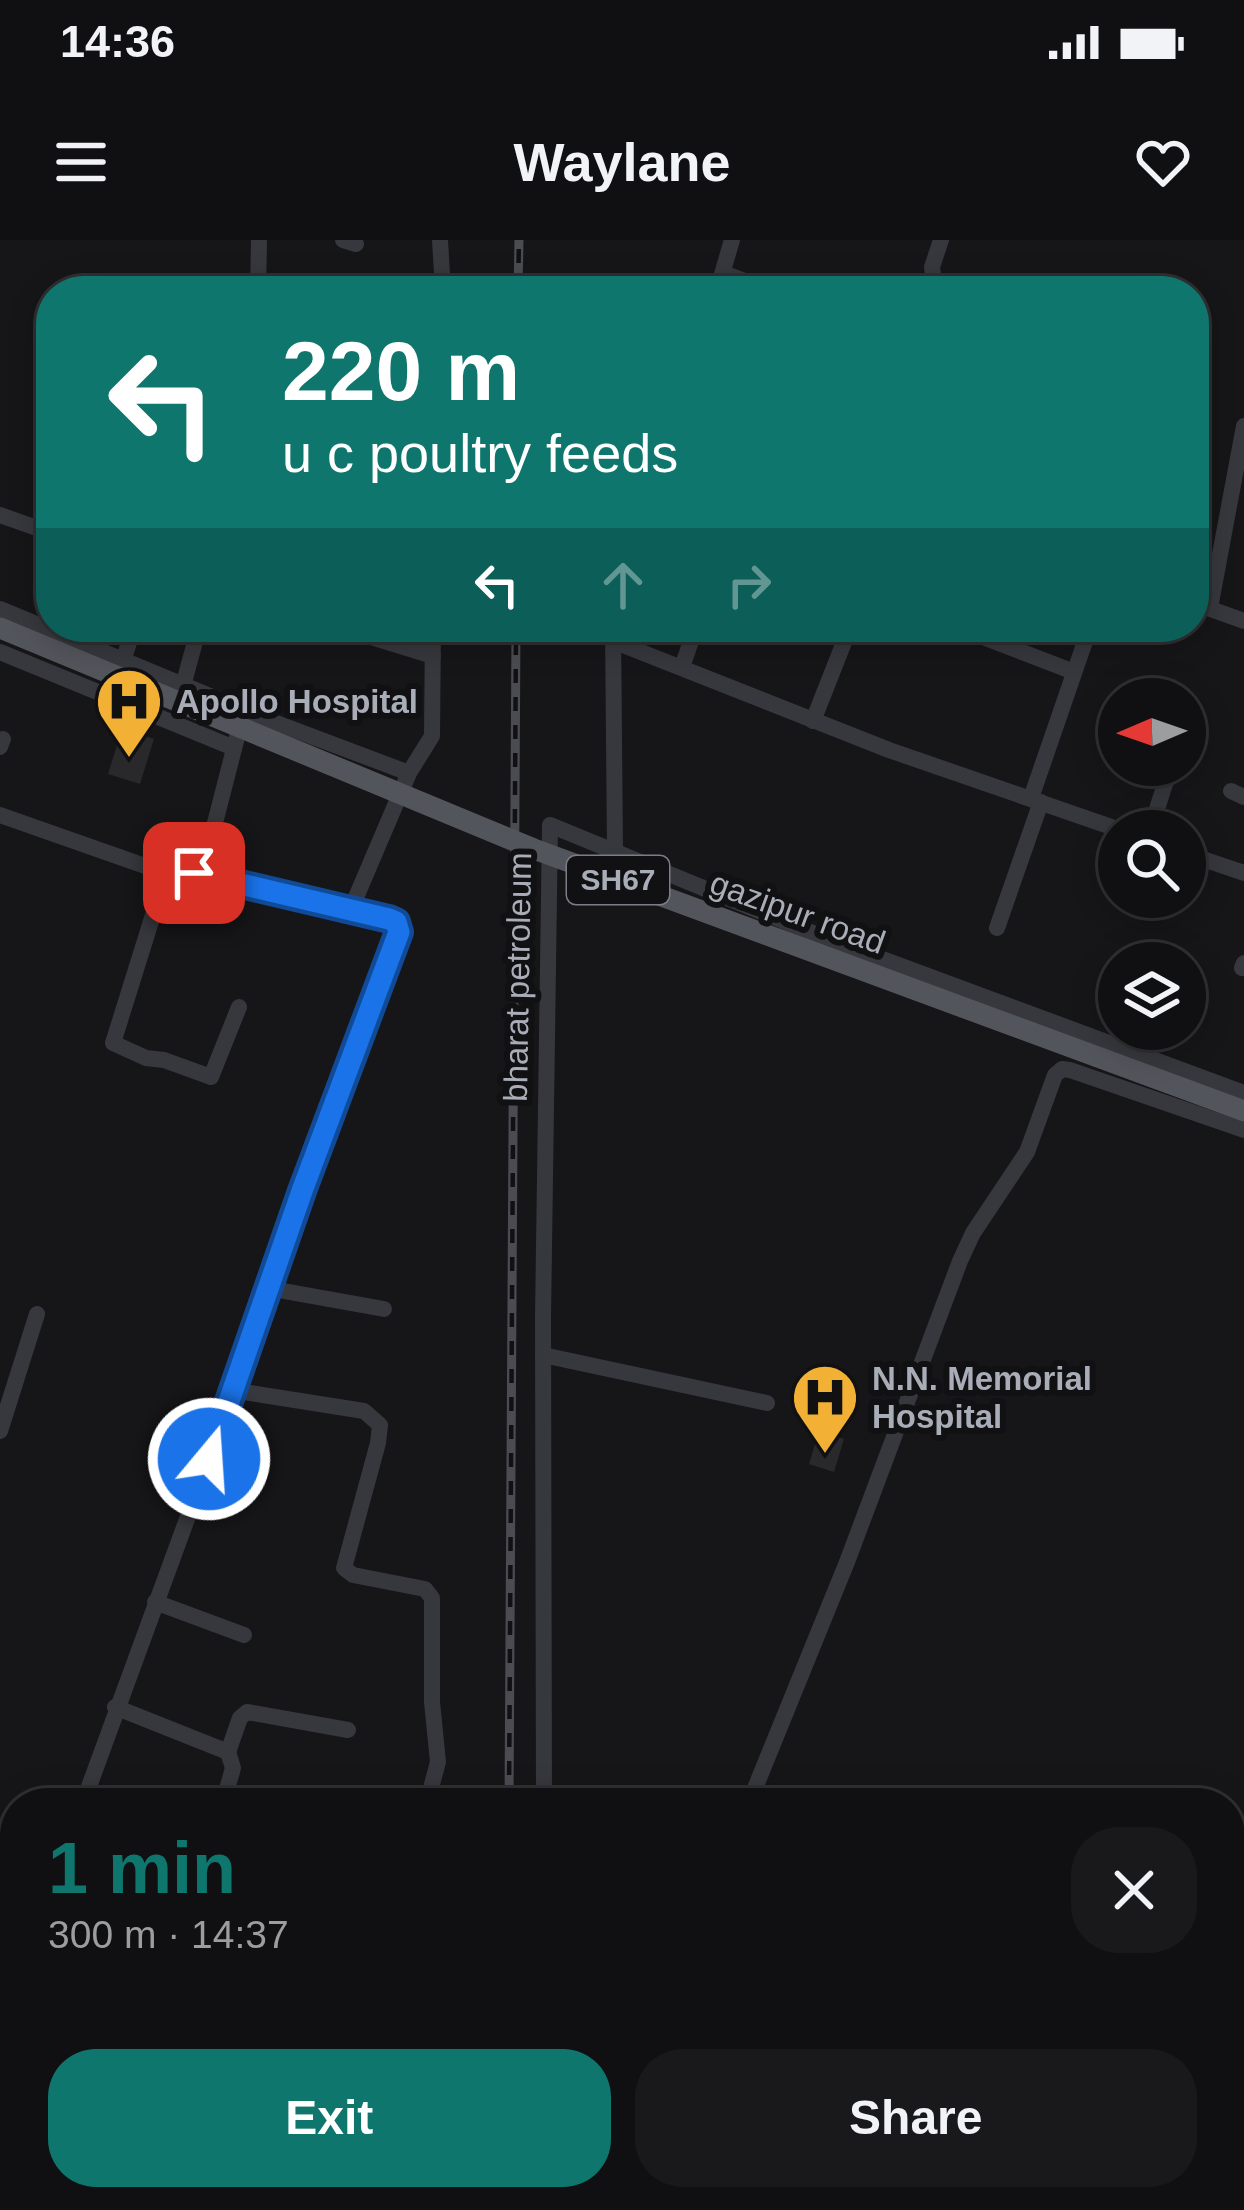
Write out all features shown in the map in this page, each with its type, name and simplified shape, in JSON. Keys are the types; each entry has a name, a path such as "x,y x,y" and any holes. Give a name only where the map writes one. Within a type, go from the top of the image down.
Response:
{"main road":[{"name":"gazipur road","path":"0,628 534,849 1244,1111"}],"street":[{"path":"258,276 259,240"},
{"path":"440,240 442,276"},
{"path":"722,276 732,240"},
{"path":"932,276 941,240"},
{"path":"1209,576 1244,426"},
{"path":"0,515 36,528"},
{"path":"1209,608 1244,621"},
{"path":"0,609 36,624"},
{"path":"78,642 409,773"},
{"path":"123,661 129,642"},
{"path":"184,686 195,642"},
{"path":"388,642 433,656"},
{"path":"351,909 409,773 432,736 433,642"},
{"path":"613,642 615,851"},
{"path":"630,642 813,721 1098,822"},
{"path":"682,667 691,642"},
{"path":"813,721 844,642"},
{"path":"996,642 1074,672"},
{"path":"997,928 1085,642"},
{"path":"0,652 234,748"},
{"path":"239,1007 211,1077 113,1043 154,907 206,858 244,710"},
{"path":"0,814 188,876 389,919 396,922 399,932 115,1707 92,1788"},
{"name":"bharat petroleum","path":"544,1788 549,826 815,934 1244,1093"},
{"path":"1206,860 1244,873"},
{"path":"755,1788 961,1261 973,1233 1027,1152 1055,1075 1070,1070 1244,1130"},
{"path":"267,1288 384,1309"},
{"path":"0,1431 37,1314"},
{"path":"543,1355 767,1403"},
{"path":"231,1390 364,1411 380,1425 344,1568 352,1574 425,1589 432,1598 432,1702 438,1762 431,1788"},
{"path":"155,1602 244,1635"},
{"path":"115,1707 228,1752"},
{"path":"228,1788 233,1768 228,1752 240,1718 247,1712 348,1730"}],"building":[{"path":"122,729 154,739 140,784 108,774"},
{"path":"819,1431 844,1439 834,1472 809,1464"}],"railway":[{"path":"518,276 519,240"},
{"path":"509,1788 516,642"}],"place":[{"name":"Apollo Hospital","path":"129,760"},
{"name":"N.N. Memorial Hospital","path":"825,1456"}],"route":[{"path":"194,873 389,919 399,928 209,1459"}]}
